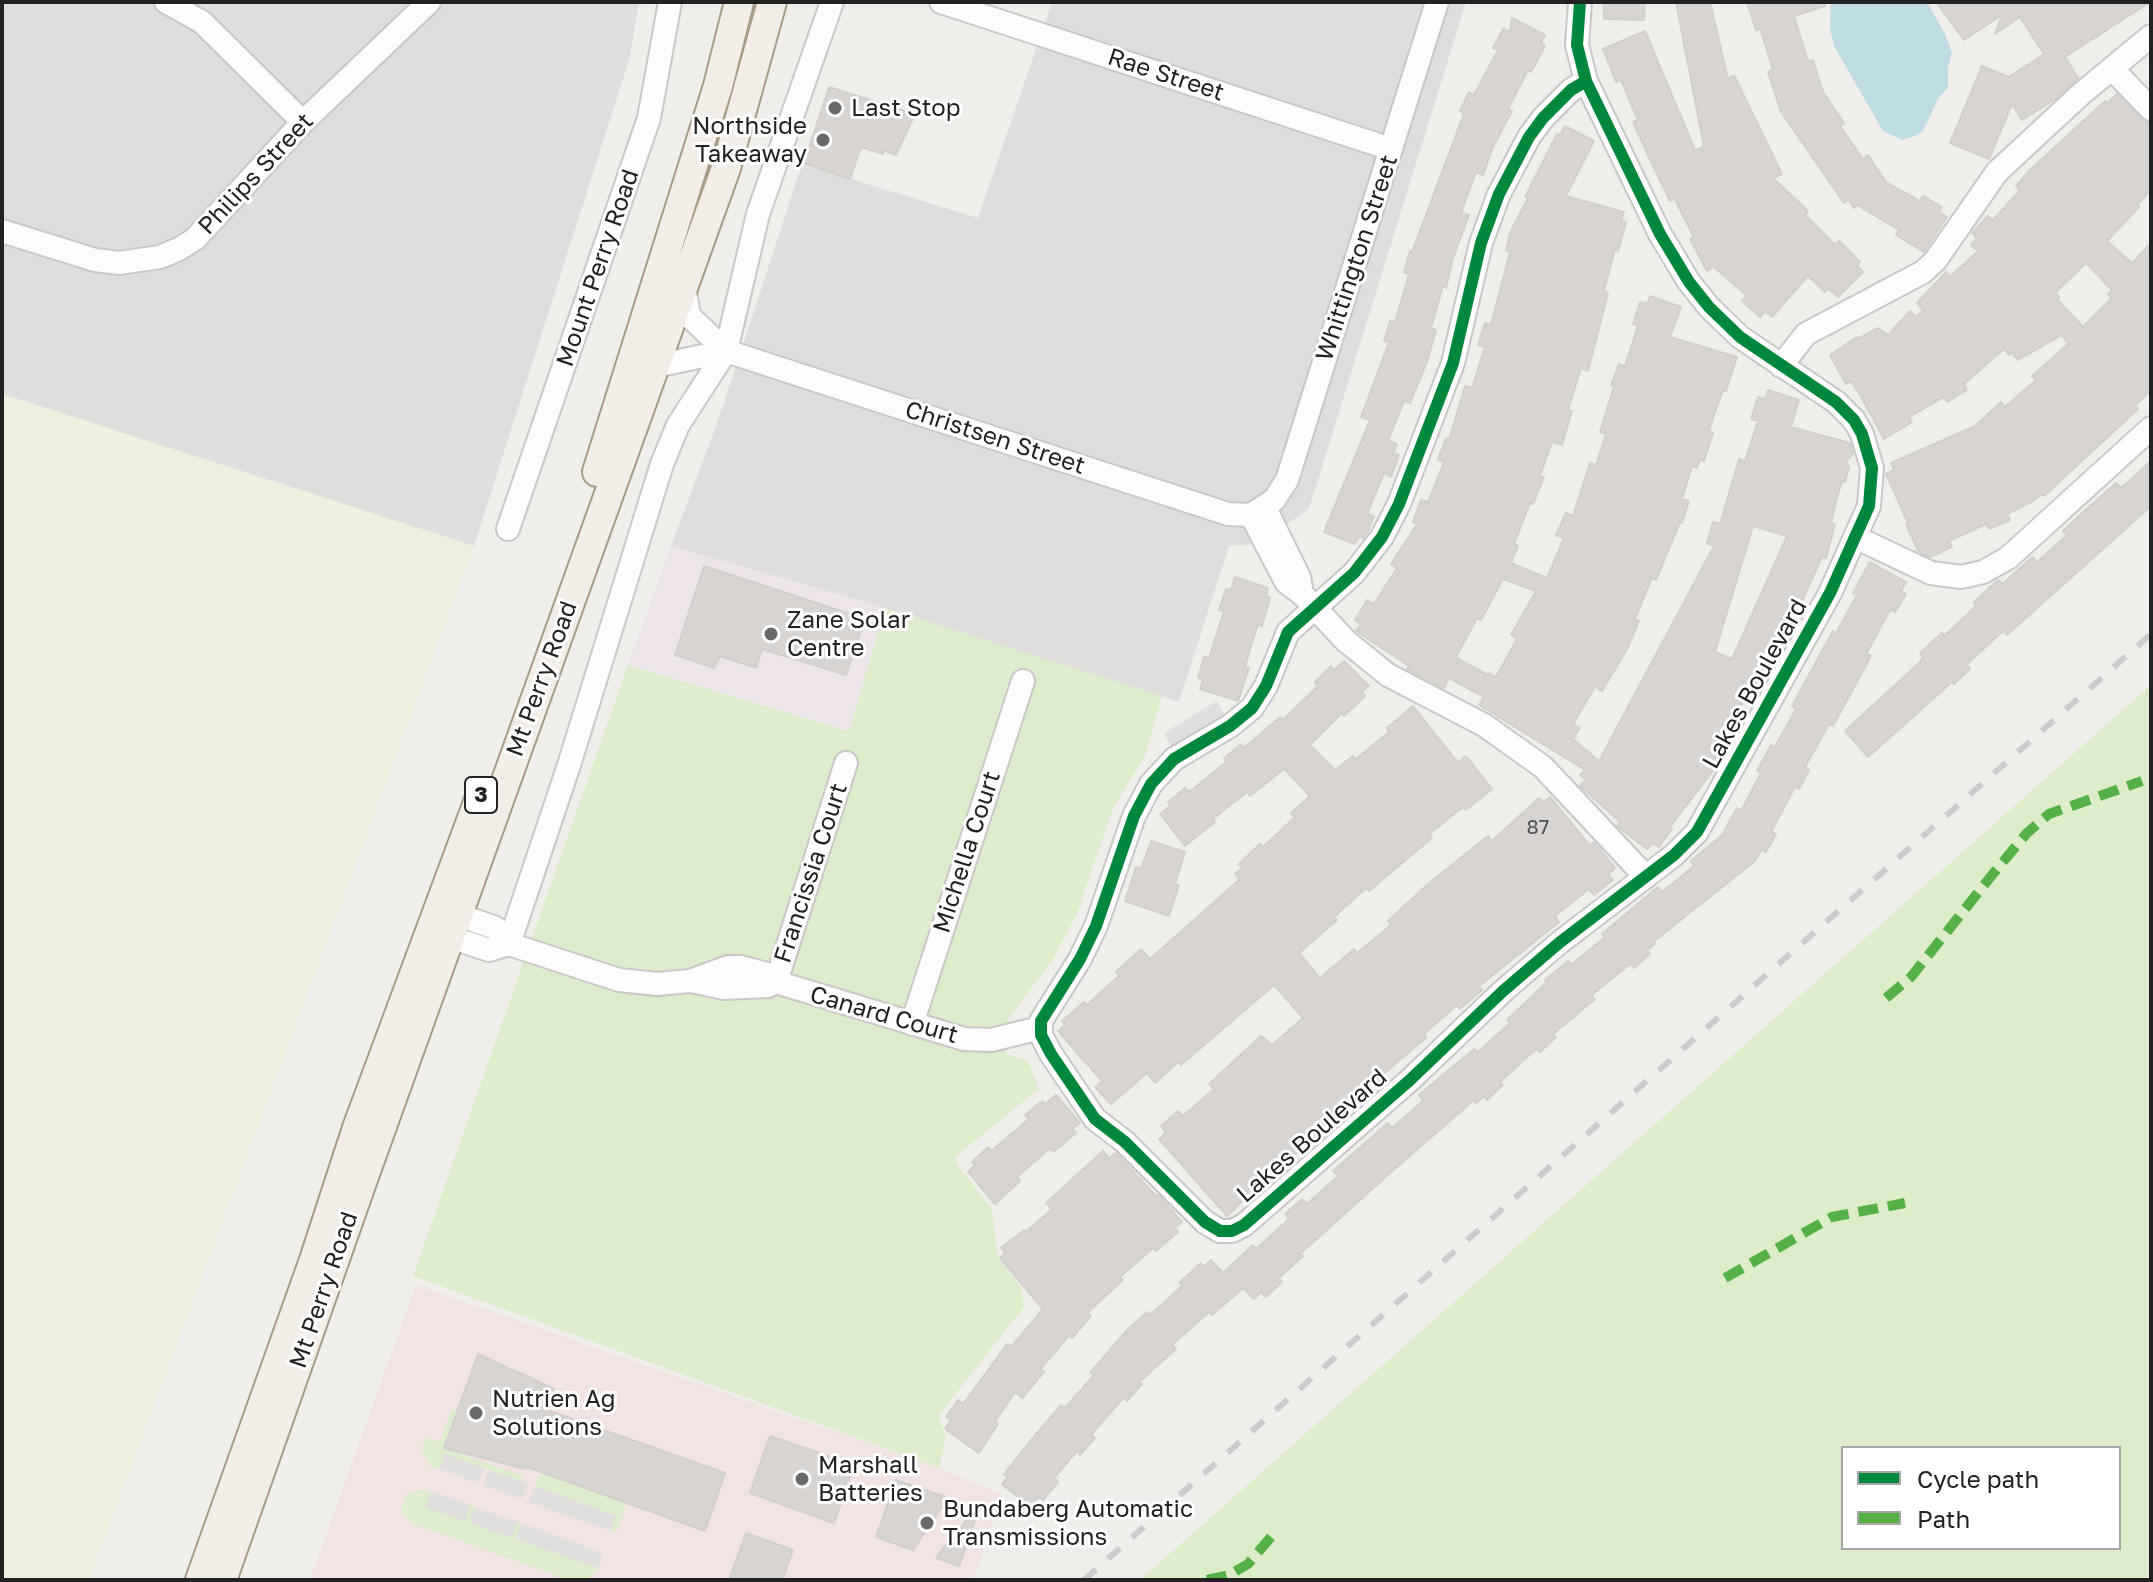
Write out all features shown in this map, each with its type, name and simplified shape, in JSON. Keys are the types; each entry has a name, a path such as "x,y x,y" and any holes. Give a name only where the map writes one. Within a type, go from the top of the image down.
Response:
{"main road":[{"name":"Mt Perry Road","path":"222,1580 555,604 705,130 739,2"},
{"name":"Mt Perry Road","path":"200,1580 314,1260 362,1114 444,923 656,366 726,168 772,2"}],"street":[{"path":"166,2 202,22 303,122"},
{"name":"Philips Street","path":"2,231 95,260 119,263 160,257 195,239 303,122 429,2"},
{"name":"Mt Perry Road","path":"509,944 569,765 662,464 678,425 726,351 758,214 832,2"},
{"name":"Rae Street","path":"941,2 1391,149"},
{"name":"Whittington Street","path":"1258,511 1274,500 1287,480 1437,2"},
{"name":"Lakes Boulevard","path":"1040,1028 1051,1054 1095,1119 1125,1142 1205,1222 1220,1231 1232,1231 1244,1225 1398,1091 1493,1000 1697,832 1830,593 1869,506 1872,482 1868,451 1862,434 1845,409 1740,337 1689,282 1660,234 1586,81 1577,45 1580,2"},
{"name":"Mount Perry Road","path":"508,529 649,118 662,4"},
{"path":"1781,366 1806,334 1915,276 1935,261 1997,172 2072,102 2151,36"},
{"path":"2113,70 2151,109"},
{"path":"1040,1028 1041,1021 1080,959 1096,926 1134,816 1151,784 1174,759 1230,726 1252,708 1266,686 1288,632 1308,601 1354,573 1391,522 1453,363 1481,243 1499,194 1529,137 1543,118 1564,96 1586,81"},
{"name":"Christsen Street","path":"684,286 689,316 726,351 1228,514 1258,511"},
{"path":"656,366 726,351"},
{"path":"1857,538 1931,573 1961,577 1983,572 2008,558 2151,428"},
{"path":"1258,511 1299,577 1308,601 1346,641 1388,675 1484,725 1543,767 1646,877"},
{"name":"Michella Court","path":"912,1024 1023,681"},
{"name":"Francissia Court","path":"776,982 846,763"},
{"path":"444,923 489,950 509,944 619,980 657,984 690,981 724,988 768,986 776,982"},
{"name":"Canard Court","path":"776,982 978,1041 1040,1028"}],"shaded area":[{"path":"2,2 639,2 630,57 474,546 2,394"},
{"path":"1045,2 1466,2 1309,509 1258,544 1229,546 1179,702 885,608 671,546 720,415 802,164 978,218 1051,5"},
{"path":"671,546 885,608 849,731 628,665"},
{"path":"1217,701 1226,717 1173,749 1164,733"},
{"path":"416,1285 939,1468 1001,1494 974,1580 310,1580"},
{"path":"445,1454 484,1468 478,1483 439,1469"},
{"path":"488,1470 528,1484 522,1499 483,1485"},
{"path":"535,1486 616,1516 611,1531 529,1502"},
{"path":"431,1491 470,1505 465,1521 426,1507"},
{"path":"475,1507 517,1522 512,1538 470,1523"},
{"path":"521,1523 603,1553 598,1568 516,1539"}],"green space":[{"path":"2,394 474,546 89,1580 2,1580"},
{"path":"885,608 1162,696 1145,756 1113,808 1077,914 1052,961 1009,1018 1006,1054 1028,1061 1039,1089 955,1157 959,1167 992,1209 998,1258 1021,1287 1024,1307 939,1415 946,1437 939,1468 413,1276 628,665 849,731"},
{"path":"2151,685 2151,1580 1140,1580"},
{"path":"452,1409 457,1411 444,1448 523,1476 521,1482 445,1454 439,1469 431,1467 422,1451 424,1440 428,1438 440,1442"},
{"path":"540,1472 627,1503 616,1532 611,1531 616,1516 535,1486"},
{"path":"418,1490 431,1491 426,1506 464,1521 470,1505 475,1507 470,1523 512,1537 517,1522 521,1523 516,1539 598,1568 587,1580 569,1580 411,1523 402,1512 402,1506 407,1495"}],"water":[{"path":"1831,2 1927,2 1952,53 1948,88 1939,97 1923,131 1902,140 1883,131 1834,46 1830,29"}],"building":[{"path":"1604,2 1645,2 1644,20 1604,19"},
{"path":"1676,2 1710,2 1728,79 1734,75 1782,174 1773,178 1808,211 1805,215 1835,245 1839,241 1860,262 1857,266 1863,272 1838,297 1828,288 1825,292 1808,276 1772,317 1765,311 1760,317 1742,301 1747,296 1714,267 1707,271 1690,239 1694,237 1675,199 1670,201 1653,166 1633,122 1638,120 1621,80 1616,82 1603,49 1645,31 1695,150 1704,147"},
{"path":"1747,2 1825,2 1825,6 1794,16 1808,61 1813,60 1823,92 1844,123 1840,126 1863,159 1868,155 1886,182 1920,201 1923,196 1942,207 1939,212 1947,217 1924,252 1896,235 1899,230 1857,205 1854,208 1849,200 1844,203 1781,112 1768,72 1773,70 1767,50 1760,29 1756,30"},
{"path":"1936,2 2150,2 2065,57 2078,78 2057,98 2022,120 2012,104 1989,159 1950,143 1982,66 2009,77 2044,54 2020,17 1995,34 2002,15 1964,40"},
{"path":"1512,18 1545,35 1541,43 1545,46 1531,72 1528,70 1508,109 1512,111 1493,147 1483,175 1476,172 1461,213 1469,215 1431,328 1436,330 1427,362 1410,403 1404,401 1388,441 1397,444 1393,453 1399,455 1391,477 1384,473 1367,514 1374,516 1367,533 1363,538 1359,536 1355,544 1324,532 1370,420 1361,417 1389,342 1384,341 1390,321 1395,322 1403,295 1409,274 1404,272 1410,251 1464,113 1460,111 1469,92 1474,95 1498,50 1493,48 1503,29 1510,32"},
{"path":"829,87 915,114 896,155 861,147 850,179 804,163"},
{"path":"2117,94 2141,119 2151,123 2151,190 2107,241 2132,263 2151,243 2151,390 2135,406 2138,409 2044,496 2042,494 2007,514 2010,520 1989,529 1986,524 1949,541 1952,547 1930,557 1918,551 1906,524 1886,474 1894,470 1891,463 1975,426 2001,402 2005,407 2036,380 2032,376 2068,344 2062,335 2018,360 2004,349 1964,384 1967,390 1947,402 1944,397 1909,417 1912,422 1884,439 1851,381 1846,384 1830,355 1857,337 1878,328 1888,335 1910,311 1916,317 1923,311 1917,303 1946,272 1950,277 1978,251 1971,245 1977,238 1972,233 1988,216 1993,220 2020,190 2016,186 2031,169 2105,101 2107,103","holes":["2086,263 2112,290 2108,294 2112,298 2083,327 2055,293"]},
{"path":"1565,126 1594,141 1566,196 1624,212 1621,221 1626,222 1604,291 1608,293 1588,371 1581,368 1568,410 1572,411 1562,445 1552,442 1540,476 1544,477 1514,544 1518,546 1511,563 1547,578 1564,538 1556,535 1566,513 1573,516 1590,463 1596,465 1606,434 1600,432 1614,386 1611,385 1619,364 1625,366 1638,326 1633,324 1640,302 1647,304 1650,296 1681,307 1670,337 1737,357 1726,391 1723,390 1715,412 1709,431 1713,433 1704,461 1700,460 1697,468 1692,466 1682,499 1689,501 1682,523 1656,580 1652,578 1635,619 1639,621 1627,649 1602,691 1595,687 1573,724 1580,728 1573,739 1599,761 1714,546 1707,543 1713,522 1720,524 1739,459 1745,461 1758,421 1751,419 1758,397 1765,399 1768,390 1799,400 1791,427 1850,443 1853,454 1846,461 1849,467 1836,501 1831,523 1835,524 1826,558 1822,557 1802,601 1796,598 1779,637 1785,639 1775,661 1750,703 1744,700 1724,737 1729,740 1712,772 1670,827 1672,829 1659,847 1653,843 1647,849 1617,826 1620,822 1580,786 1586,780 1580,775 1585,770 1479,705 1484,697 1449,678 1444,688 1407,669 1409,666 1356,631 1361,624 1355,620 1367,600 1374,604 1397,568 1391,564 1417,524 1413,522 1421,500 1428,502 1444,462 1438,460 1446,438 1449,440 1465,386 1472,388 1485,347 1478,345 1485,323 1491,325 1510,252 1506,250 1510,233 1557,134 1560,135","holes":["1753,526 1787,536 1732,659 1715,652","1503,579 1536,591 1511,635 1517,639 1496,677 1456,657"]},
{"path":"2151,461 2151,506 2007,635 2003,631 1966,665 1970,669 1954,684 1952,682 1868,757 1845,731 1918,664 1923,657 1920,653 1959,622 1976,606 1973,603 1998,580 2003,584 2032,557 2037,562 2067,535 2063,531 2116,483 2121,488"},
{"path":"1870,562 1906,582 1901,591 1906,594 1895,612 1890,610 1866,654 1871,656 1833,726 1829,724 1805,767 1809,770 1799,789 1795,787 1771,832 1776,834 1766,852 1761,850 1755,861 1653,942 1655,944 1647,950 1650,954 1634,968 1630,964 1592,995 1595,999 1553,1034 1556,1037 1540,1052 1536,1049 1500,1082 1503,1085 1487,1100 1484,1096 1476,1103 1474,1100 1389,1174 1300,1254 1303,1256 1279,1278 1282,1282 1266,1297 1261,1292 1254,1299 1243,1288 1212,1315 1209,1312 1172,1345 1176,1349 1139,1382 1142,1384 1127,1401 1123,1398 1091,1435 1095,1438 1080,1455 1077,1451 1054,1478 1058,1482 1043,1500 1039,1497 1030,1507 1002,1484 1008,1477 1004,1474 1031,1440 1061,1405 1065,1408 1094,1375 1090,1373 1127,1330 1147,1312 1150,1315 1166,1301 1182,1286 1179,1283 1201,1263 1204,1267 1211,1260 1223,1273 1253,1245 1256,1249 1289,1219 1285,1214 1302,1199 1307,1204 1338,1176 1333,1171 1388,1123 1392,1128 1423,1101 1419,1095 1474,1049 1478,1052 1510,1023 1507,1020 1547,982 1545,980 1568,961 1571,965 1658,887 1662,892 1694,866 1691,861 1722,835 1737,808 1741,811 1761,773 1757,771 1771,745 1775,747 1796,709 1792,706 1833,631 1836,633 1857,595 1853,593"},
{"name":"Zane Solar Centre","path":"704,566 865,619 846,675 762,649 756,668 720,656 714,668 675,655"},
{"path":"1235,577 1268,588 1266,596 1270,598 1262,626 1258,624 1251,646 1245,667 1249,668 1238,701 1200,689 1203,679 1198,678 1204,657 1209,658 1224,611 1219,610 1226,589 1231,590"},
{"path":"1344,661 1369,686 1362,692 1365,696 1344,716 1342,713 1310,745 1335,770 1353,756 1356,759 1389,732 1387,728 1413,706 1455,759 1459,762 1466,756 1492,789 1429,834 1432,838 1369,891 1366,888 1334,917 1337,920 1299,953 1320,978 1354,949 1357,953 1391,925 1388,921 1428,884 1488,836 1492,841 1539,798 1543,802 1550,797 1590,846 1594,842 1615,868 1608,874 1613,880 1594,895 1589,889 1555,916 1559,922 1479,986 1482,990 1460,1009 1457,1005 1424,1034 1427,1037 1382,1075 1384,1078 1285,1163 1282,1160 1249,1189 1252,1192 1227,1216 1159,1139 1166,1133 1161,1126 1178,1111 1183,1116 1214,1089 1209,1084 1261,1036 1272,1045 1303,1018 1274,985 1181,1065 1178,1062 1155,1083 1147,1073 1111,1104 1095,1087 1102,1081 1058,1031 1065,1025 1062,1021 1084,1002 1087,1005 1119,976 1116,972 1141,949 1150,959 1240,879 1235,874 1242,868 1239,864 1260,844 1263,847 1295,817 1291,813 1310,796 1284,769 1250,796 1247,792 1185,846 1160,814 1171,805 1168,802 1185,788 1189,792 1208,777 1241,744 1244,748 1280,717 1283,720 1318,686 1315,682 1331,666 1334,670"},
{"path":"1151,841 1185,852 1169,916 1125,901 1136,867 1141,869"},
{"path":"1056,1095 1080,1123 1072,1129 1076,1133 1053,1152 1050,1148 1017,1177 1020,1181 995,1204 968,1172 975,1165 972,1162 988,1147 991,1151 1029,1119 1025,1115 1042,1101 1045,1104"},
{"path":"1103,1151 1109,1158 1116,1153 1161,1198 1182,1222 1175,1228 1178,1232 1156,1251 1153,1248 1120,1277 1123,1280 1087,1313 1091,1316 1072,1338 1069,1335 1040,1369 1044,1372 1022,1398 1015,1392 979,1453 945,1429 951,1420 946,1417 958,1400 963,1404 1007,1344 1011,1347 1043,1309 1000,1258 1005,1253 1001,1248 1024,1230 1026,1232 1052,1209 1046,1203"},
{"path":"478,1354 554,1389 547,1410 725,1473 705,1531 527,1467 444,1448"},
{"name":"Marshall Batteries","path":"770,1436 854,1465 834,1523 750,1493"},
{"path":"896,1480 948,1498 913,1550 876,1537"},
{"path":"977,1507 959,1566 936,1558"},
{"path":"746,1533 793,1550 782,1580 729,1580"}],"railway":[{"path":"1084,1580 2151,634"}],"marked path":[{"path":"1886,998 1911,977 2027,833 2049,814 2142,781"},
{"path":"1725,1278 1832,1217 1905,1203"},
{"path":"1207,1580 1229,1575 1248,1564 1276,1531"}],"cycle path":[{"path":"1580,2 1577,45 1586,81 1660,234 1689,282 1740,337 1836,402 1854,420 1862,434 1872,468 1869,506 1830,593 1697,832 1674,855 1559,943 1503,991 1410,1080 1244,1225 1232,1231 1220,1231 1205,1222 1125,1142 1095,1119 1051,1054 1041,1035 1041,1021 1080,959 1096,926 1134,816 1151,784 1174,759 1230,726 1252,708 1266,686 1288,632 1354,573 1382,537 1399,504 1453,363 1481,243 1499,194 1529,137 1543,118 1571,90 1586,81"}],"place":[{"name":"Last Stop","path":"835,108"},
{"name":"Northside Takeaway","path":"823,140"},
{"name":"Zane Solar Centre","path":"771,634"},
{"name":"Nutrien Ag Solutions","path":"476,1413"},
{"name":"Marshall Batteries","path":"802,1479"},
{"name":"Bundaberg Automatic Transmissions","path":"927,1523"}]}
